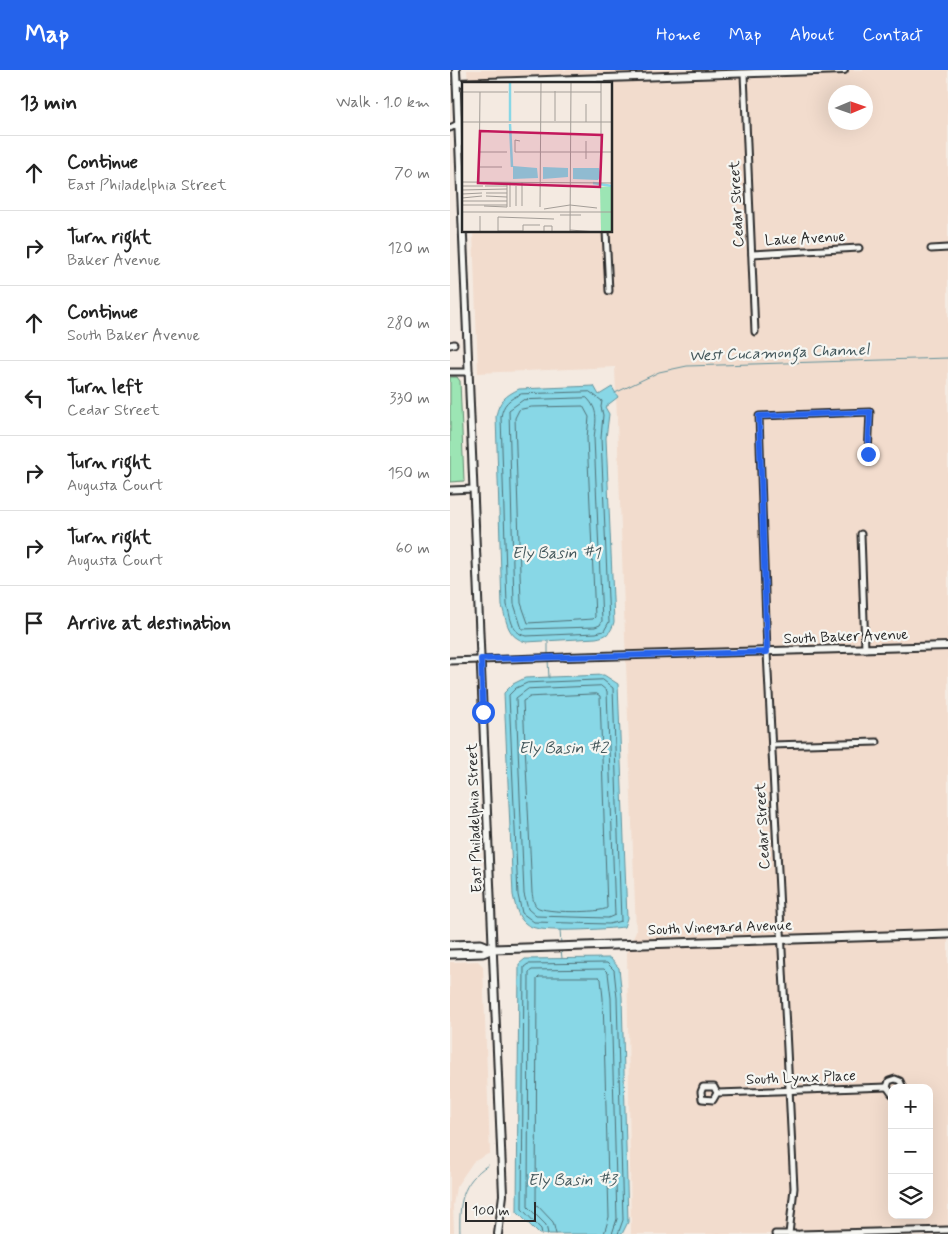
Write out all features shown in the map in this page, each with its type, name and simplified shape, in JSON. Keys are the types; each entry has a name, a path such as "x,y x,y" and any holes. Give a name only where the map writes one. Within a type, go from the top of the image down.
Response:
{"main road":[{"name":"South Vineyard Avenue","path":"450,954 483,953 493,949 948,934"},
{"name":"South Vineyard Avenue","path":"450,945 481,944 493,949"}],"street":[{"name":"East Philadelphia Street","path":"456,70 462,214"},
{"path":"528,82 600,81 844,70"},
{"name":"Cedar Street","path":"744,74 755,332"},
{"path":"457,83 462,83"},
{"path":"450,121 458,124"},
{"path":"450,128 458,124"},
{"name":"East Philadelphia Street","path":"463,232 503,1195 498,1234"},
{"path":"606,232 609,292"},
{"name":"Lake Avenue","path":"752,254 859,248"},
{"path":"931,249 948,248"},
{"path":"450,372 469,372"},
{"name":"Cedar Street","path":"789,1234 794,1188 767,652 759,416 870,412 868,454 865,458"},
{"path":"450,490 474,489"},
{"path":"861,534 865,649"},
{"name":"South Baker Avenue","path":"566,657 948,646"},
{"path":"450,661 566,657"},
{"path":"772,745 877,742"},
{"name":"South Lynx Place","path":"717,1093 887,1087 889,1081 895,1079 900,1081 901,1084"},
{"path":"775,1234 948,1230"}],"shaded area":[{"path":"467,70 948,70 948,1234 631,1234 627,951 636,932 615,367 478,373 473,232 612,232 612,82 468,82"},
{"path":"478,961 483,966 490,1153 473,1162 456,1187 453,1205 454,1232 450,1232 450,962"}],"green space":[{"path":"450,377 457,377 460,381 464,481 450,482"}],"water":[{"name":"Ely Basin #1","path":"594,386 599,395 612,387 618,397 605,407 609,414 606,438 614,622 606,635 596,638 526,642 511,633 502,606 497,411 503,400 519,389"},
{"name":"Ely Basin #2","path":"604,675 618,684 627,918 624,927 616,928 539,929 524,922 517,910 513,895 504,693 513,684 525,678"},
{"name":"Ely Basin #3","path":"610,958 619,968 622,997 628,1222 622,1234 539,1234 517,1212 519,964 525,959"}],"waterway":[{"name":"West Cucamonga Channel","path":"615,393 659,372 687,366 948,358"},
{"path":"548,640 548,655"},
{"path":"548,659 549,678"},
{"path":"560,930 561,944"},
{"path":"561,950 562,958"},
{"path":"460,1234 461,1203 467,1187 472,1179 488,1165"}],"route":[{"path":"483,712 481,659 767,652 759,416 870,412 868,454"}]}
